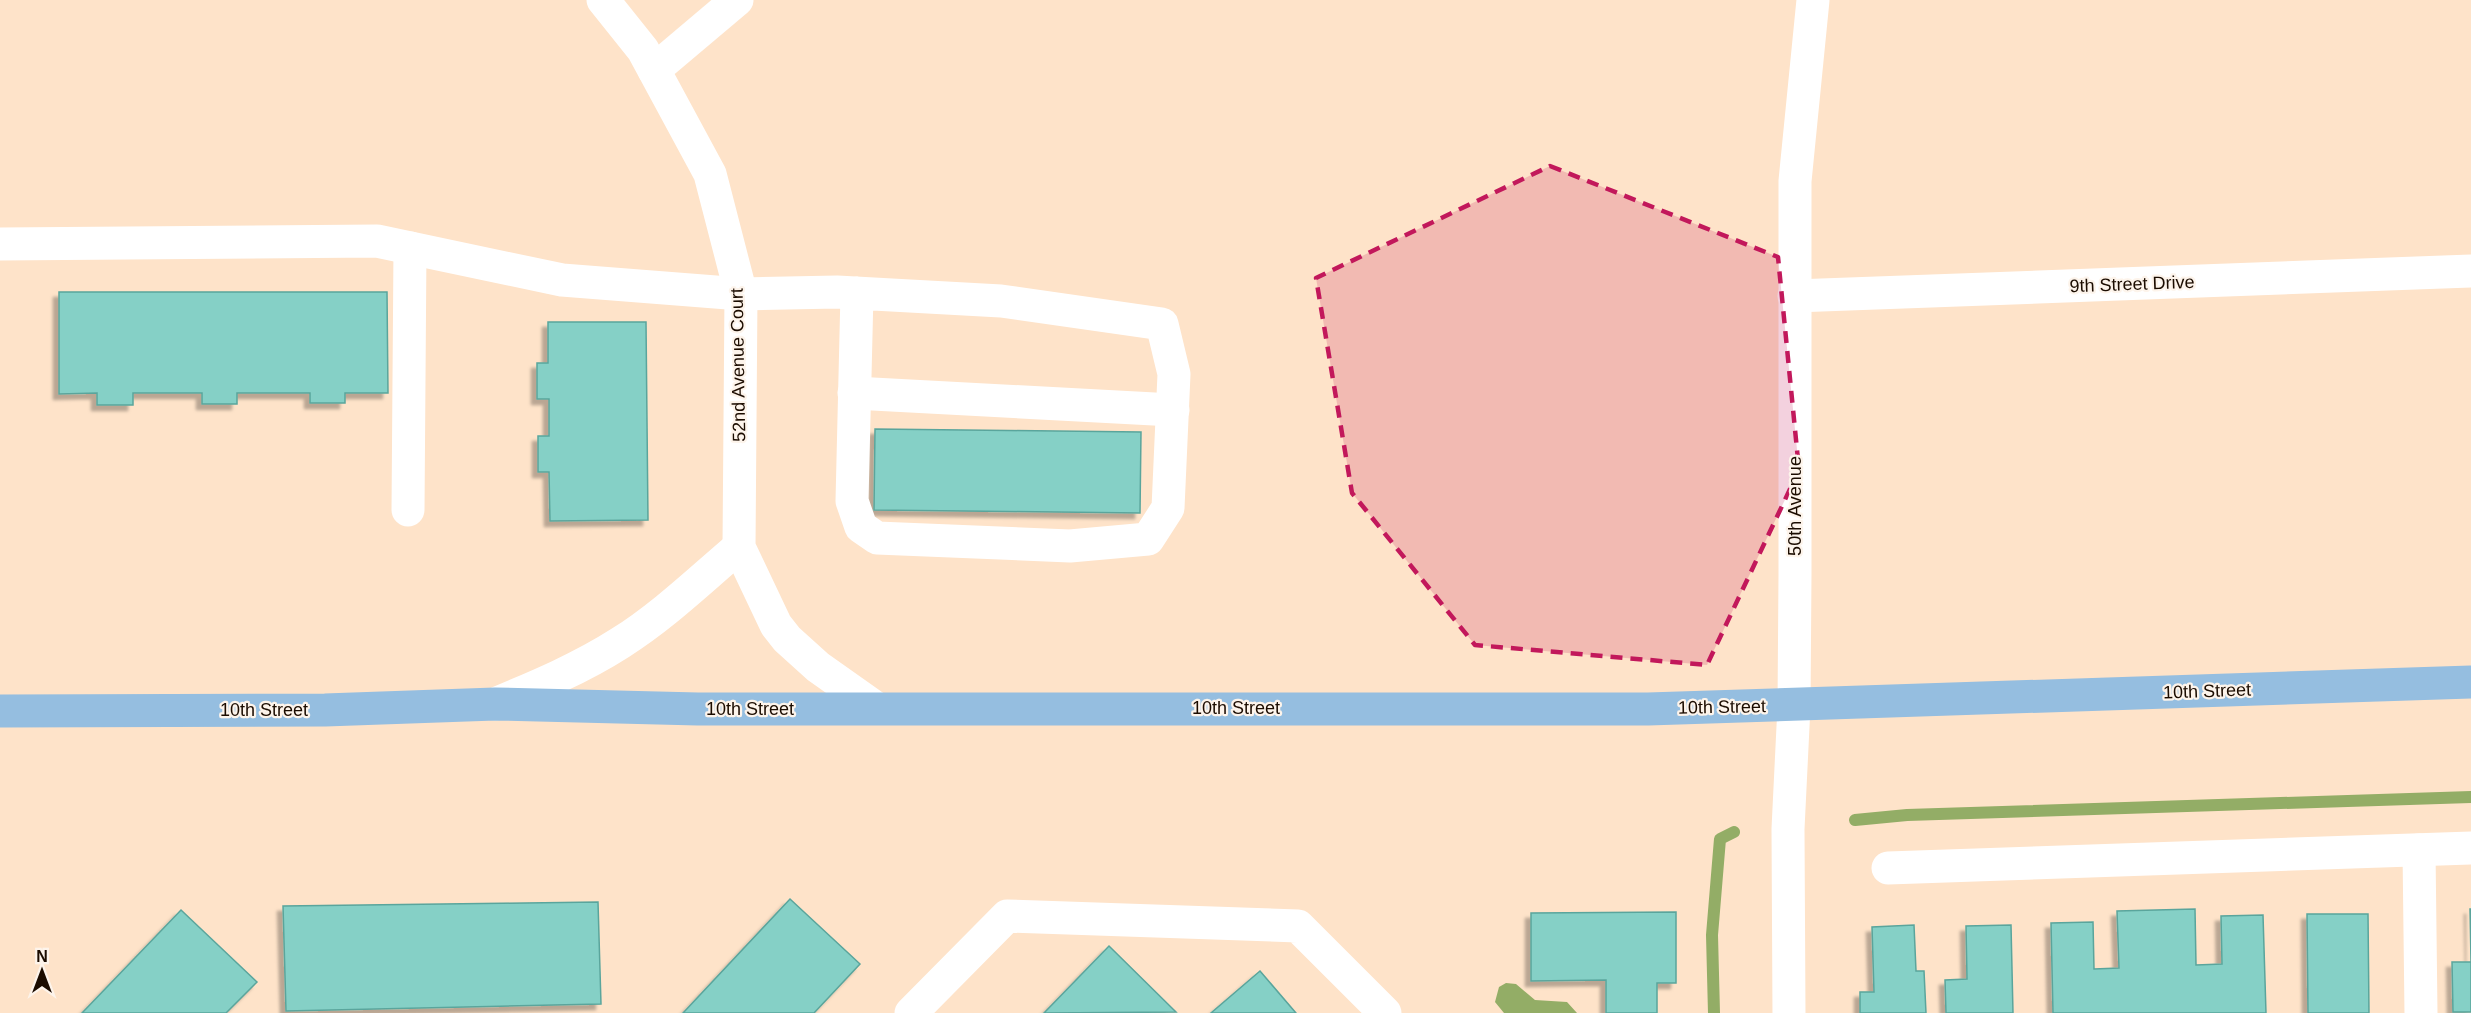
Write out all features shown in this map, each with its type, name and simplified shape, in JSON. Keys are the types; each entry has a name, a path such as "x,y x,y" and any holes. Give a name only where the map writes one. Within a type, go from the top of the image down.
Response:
{"main road":[{"name":"10th Street","path":"0,711 325,710 495,704 698,709 1648,709 2471,682"}],"street":[{"name":"52nd Avenue Court","path":"603,0 643,50 710,174 741,294 739,547 776,625 791,644 818,667 876,708"},
{"path":"654,70 737,0"},
{"name":"50th Avenue","path":"1790,1013 1788,829 1794,706 1795,182 1813,0"},
{"path":"0,244 377,241 562,280 741,294 857,293 1001,301 1162,324 1174,374 1168,508 1148,539 1070,546 878,538 861,527 852,501 857,293"},
{"path":"408,510 410,248"},
{"name":"9th Street Drive","path":"1794,296 2471,271"},
{"path":"854,393 1173,410"},
{"path":"495,704 566,674 619,643 646,625 739,547"},
{"path":"1888,868 2471,848"},
{"path":"2419,850 2421,1013"},
{"path":"911,1013 1007,916 1298,926 1385,1013"}],"highlighted area":[{"path":"1550,166 1778,257 1799,470 1707,665 1475,645 1352,493 1316,278"}],"shaded area":[{"path":"1506,983 1516,984 1535,1000 1567,1002 1577,1013 1504,1013 1495,1002 1499,987"}],"building":[{"path":"59,292 387,292 388,393 345,393 345,403 310,403 310,393 237,393 237,404 202,404 202,393 133,393 133,405 97,405 97,393 59,394"},
{"path":"548,322 646,322 648,520 550,521 549,472 538,472 538,436 549,436 549,399 537,399 537,363 548,363"},
{"path":"875,429 1141,432 1140,513 874,510"},
{"path":"790,899 860,964 814,1013 683,1013"},
{"path":"598,902 601,1004 286,1011 283,906"},
{"path":"2195,909 2196,965 2222,964 2221,916 2263,915 2266,1013 2053,1013 2051,923 2093,922 2094,969 2119,968 2117,911"},
{"path":"2470,909 2471,909 2471,962"},
{"path":"181,910 257,982 226,1013 82,1013"},
{"path":"1676,912 1676,983 1657,983 1657,1013 1606,1013 1606,980 1531,981 1531,913"},
{"path":"2307,914 2368,914 2369,1013 2308,1013"},
{"path":"1914,925 1916,971 1924,971 1926,1013 1860,1013 1860,992 1874,992 1872,927"},
{"path":"2011,925 2013,1013 1946,1013 1945,980 1967,979 1966,926"},
{"path":"1109,946 1176,1012 1044,1013"},
{"path":"2452,962 2471,962 2471,1012 2453,1012"},
{"path":"1260,971 1296,1013 1211,1013"}],"waterway":[{"path":"1855,820 1907,815 2471,797"},
{"path":"1714,1013 1712,935 1720,839 1734,832"}]}
